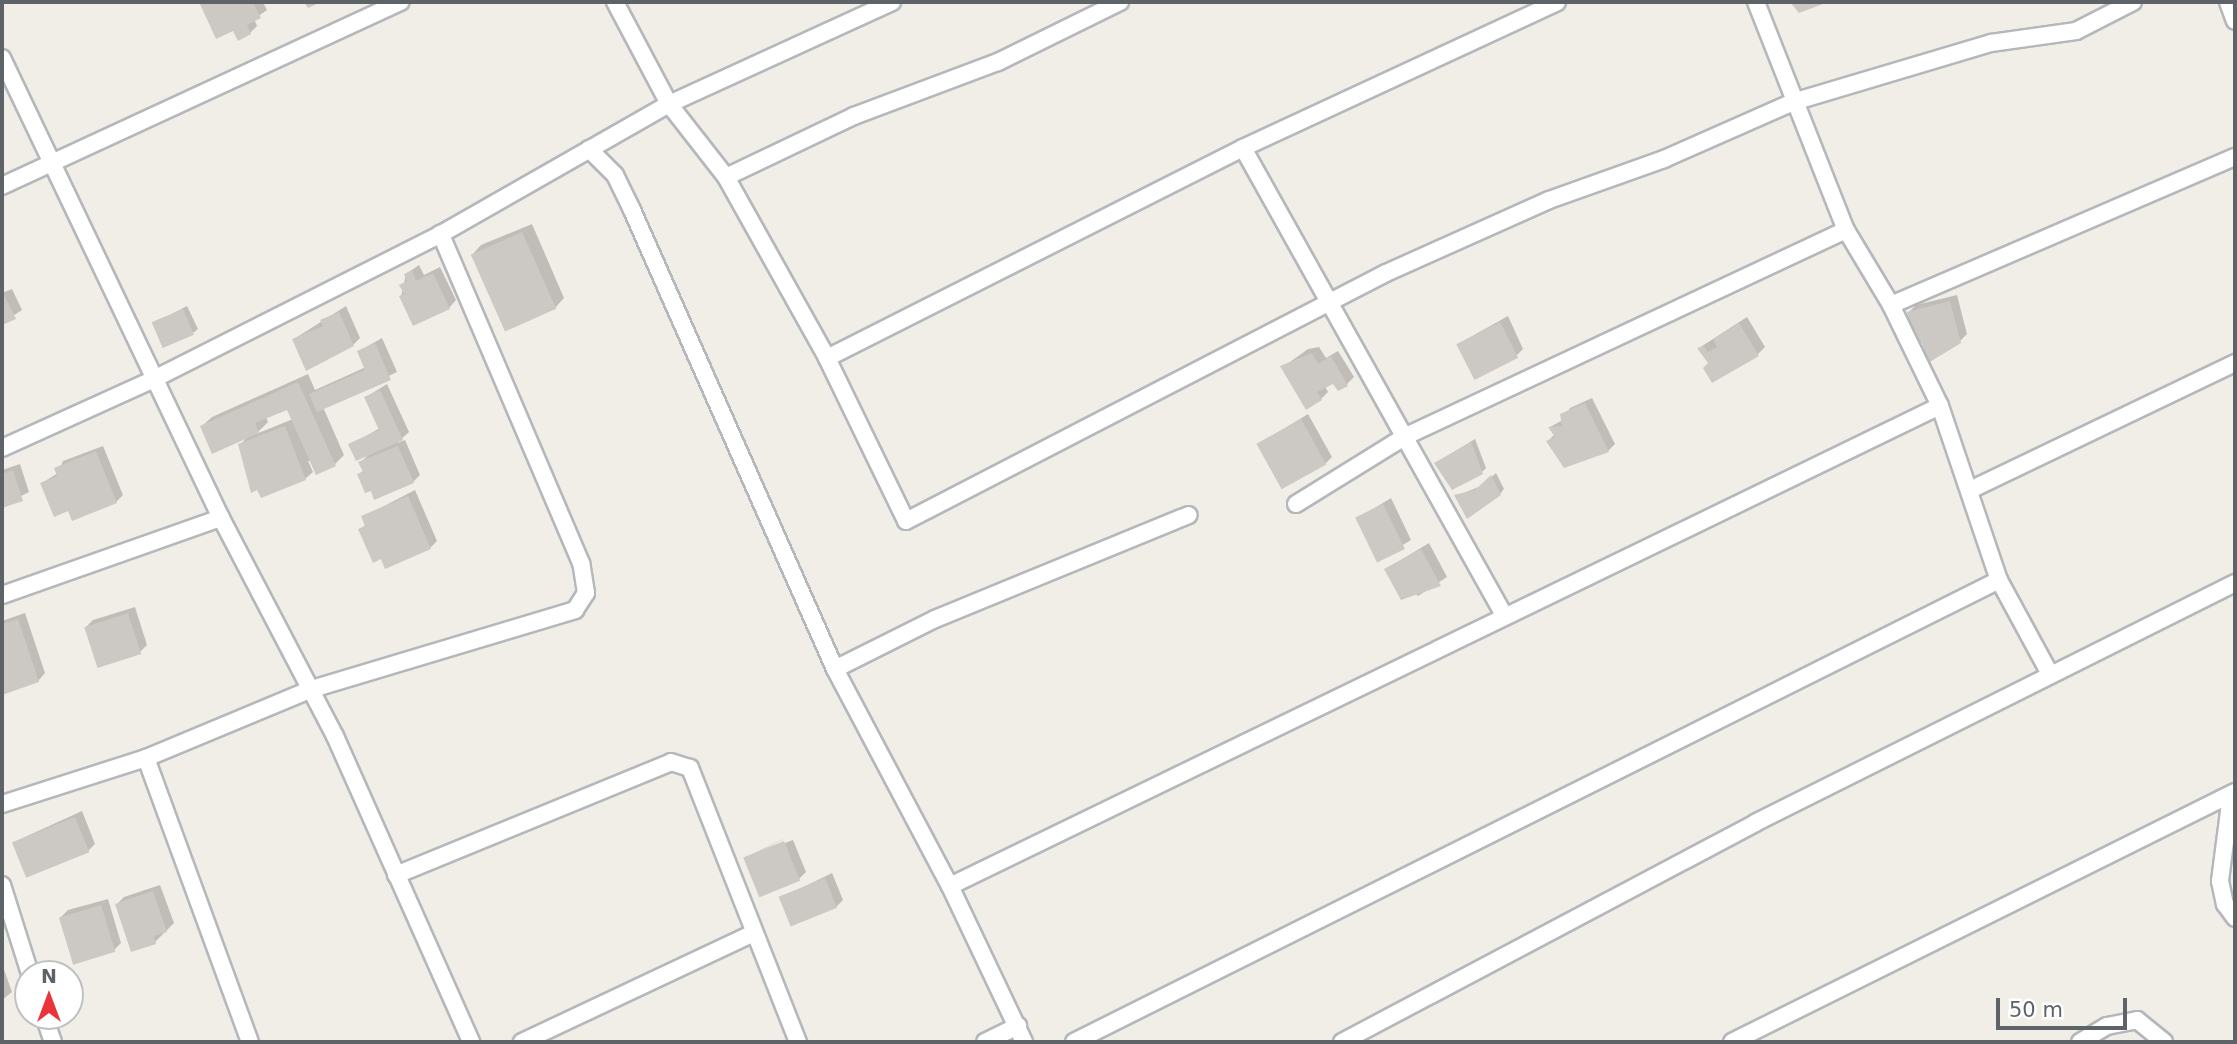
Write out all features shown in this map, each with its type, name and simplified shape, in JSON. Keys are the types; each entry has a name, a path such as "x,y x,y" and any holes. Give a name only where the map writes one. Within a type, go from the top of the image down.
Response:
{"street":[{"path":"2,186 401,2"},
{"path":"615,2 669,104 726,177 827,358 906,521 1330,302 1549,200 1664,159 1793,102 1992,43 2076,31 2133,2"},
{"path":"2,448 156,378 441,234 669,104 892,2"},
{"path":"726,177 854,116 998,62 1120,2"},
{"path":"827,358 1243,148 1557,2"},
{"path":"1756,2 1793,102 1846,230 1891,305 1940,406 1972,489 1999,580 2050,674"},
{"path":"2228,2 2235,21"},
{"path":"2,58 221,518 312,689 471,1042"},
{"path":"1243,148 1504,615"},
{"path":"589,149 615,175 835,669 950,886 1024,1042"},
{"path":"1891,305 2235,157"},
{"path":"1296,504 1404,437 1846,230"},
{"path":"2,804 146,758 312,689 575,610 586,593 581,563 441,234"},
{"path":"1972,489 2235,363"},
{"path":"950,886 1504,615 1940,406"},
{"path":"835,669 935,619 1188,515"},
{"path":"2,595 221,518"},
{"path":"1074,1042 1999,580"},
{"path":"1342,1042 1755,823 2235,583"},
{"path":"146,758 250,1042"},
{"path":"396,875 671,762 690,768 752,934 798,1042"},
{"path":"2233,794 2220,880 2225,904 2235,918"},
{"path":"1732,1042 2233,794"},
{"path":"2,885 26,960"},
{"path":"522,1042 752,934"},
{"path":"2080,1042 2106,1026 2137,1020 2164,1042"},
{"path":"985,1042 1018,1026"}],"building":[{"path":"199,2 253,2 261,18 247,25 251,34 238,41 233,31 216,39"},
{"path":"304,2 321,2 308,8"},
{"path":"1790,2 1828,2 1799,13"},
{"path":"522,232 556,309 505,332 471,255"},
{"path":"412,270 416,281 433,273 450,309 413,326 399,296 404,294 399,285 407,281 404,274"},
{"path":"4,295 16,319 2,325 2,296"},
{"path":"1950,301 1961,343 1928,363 1922,343 1914,340 1907,312"},
{"path":"183,309 194,335 163,348 152,322"},
{"path":"339,312 354,346 306,371 292,339 323,326 320,320"},
{"path":"1500,322 1518,358 1475,380 1456,344"},
{"path":"1739,323 1759,356 1712,383 1703,368 1708,363 1697,348 1704,346 1708,352 1717,347 1713,339"},
{"path":"375,343 391,380 317,412 309,394 365,370 357,351"},
{"path":"1312,353 1318,364 1331,356 1348,386 1338,391 1333,384 1317,392 1322,400 1306,410 1280,366"},
{"path":"298,382 336,466 316,475 287,410 255,423 259,433 212,454 200,426"},
{"path":"380,390 403,440 356,461 348,444 379,430 364,397"},
{"path":"1585,403 1609,452 1564,468 1546,441 1555,437 1548,427 1562,426 1560,414"},
{"path":"1301,419 1326,464 1282,489 1256,444"},
{"path":"285,426 306,480 261,498 257,490 251,493 238,444"},
{"path":"1471,442 1483,474 1452,490 1434,463"},
{"path":"398,446 414,483 374,500 371,491 365,493 357,474 363,472 358,462"},
{"path":"96,451 117,503 72,521 68,511 54,517 40,483 57,476 54,468"},
{"path":"13,470 23,501 2,508 2,474"},
{"path":"1491,475 1501,495 1467,519 1454,495 1475,490"},
{"path":"408,496 431,549 385,569 381,559 373,563 358,529 365,526 361,516"},
{"path":"1383,504 1405,549 1377,563 1355,518"},
{"path":"1421,549 1441,586 1401,600 1384,569"},
{"path":"128,613 141,654 98,668 84,627"},
{"path":"18,619 39,682 2,695 2,624"},
{"path":"75,817 89,852 26,878 12,842"},
{"path":"784,841 800,881 759,897 743,857"},
{"path":"825,878 837,908 791,926 779,897"},
{"path":"153,891 167,932 154,936 156,944 131,952 115,904"},
{"path":"101,905 115,952 84,961 72,960 59,918"}]}
